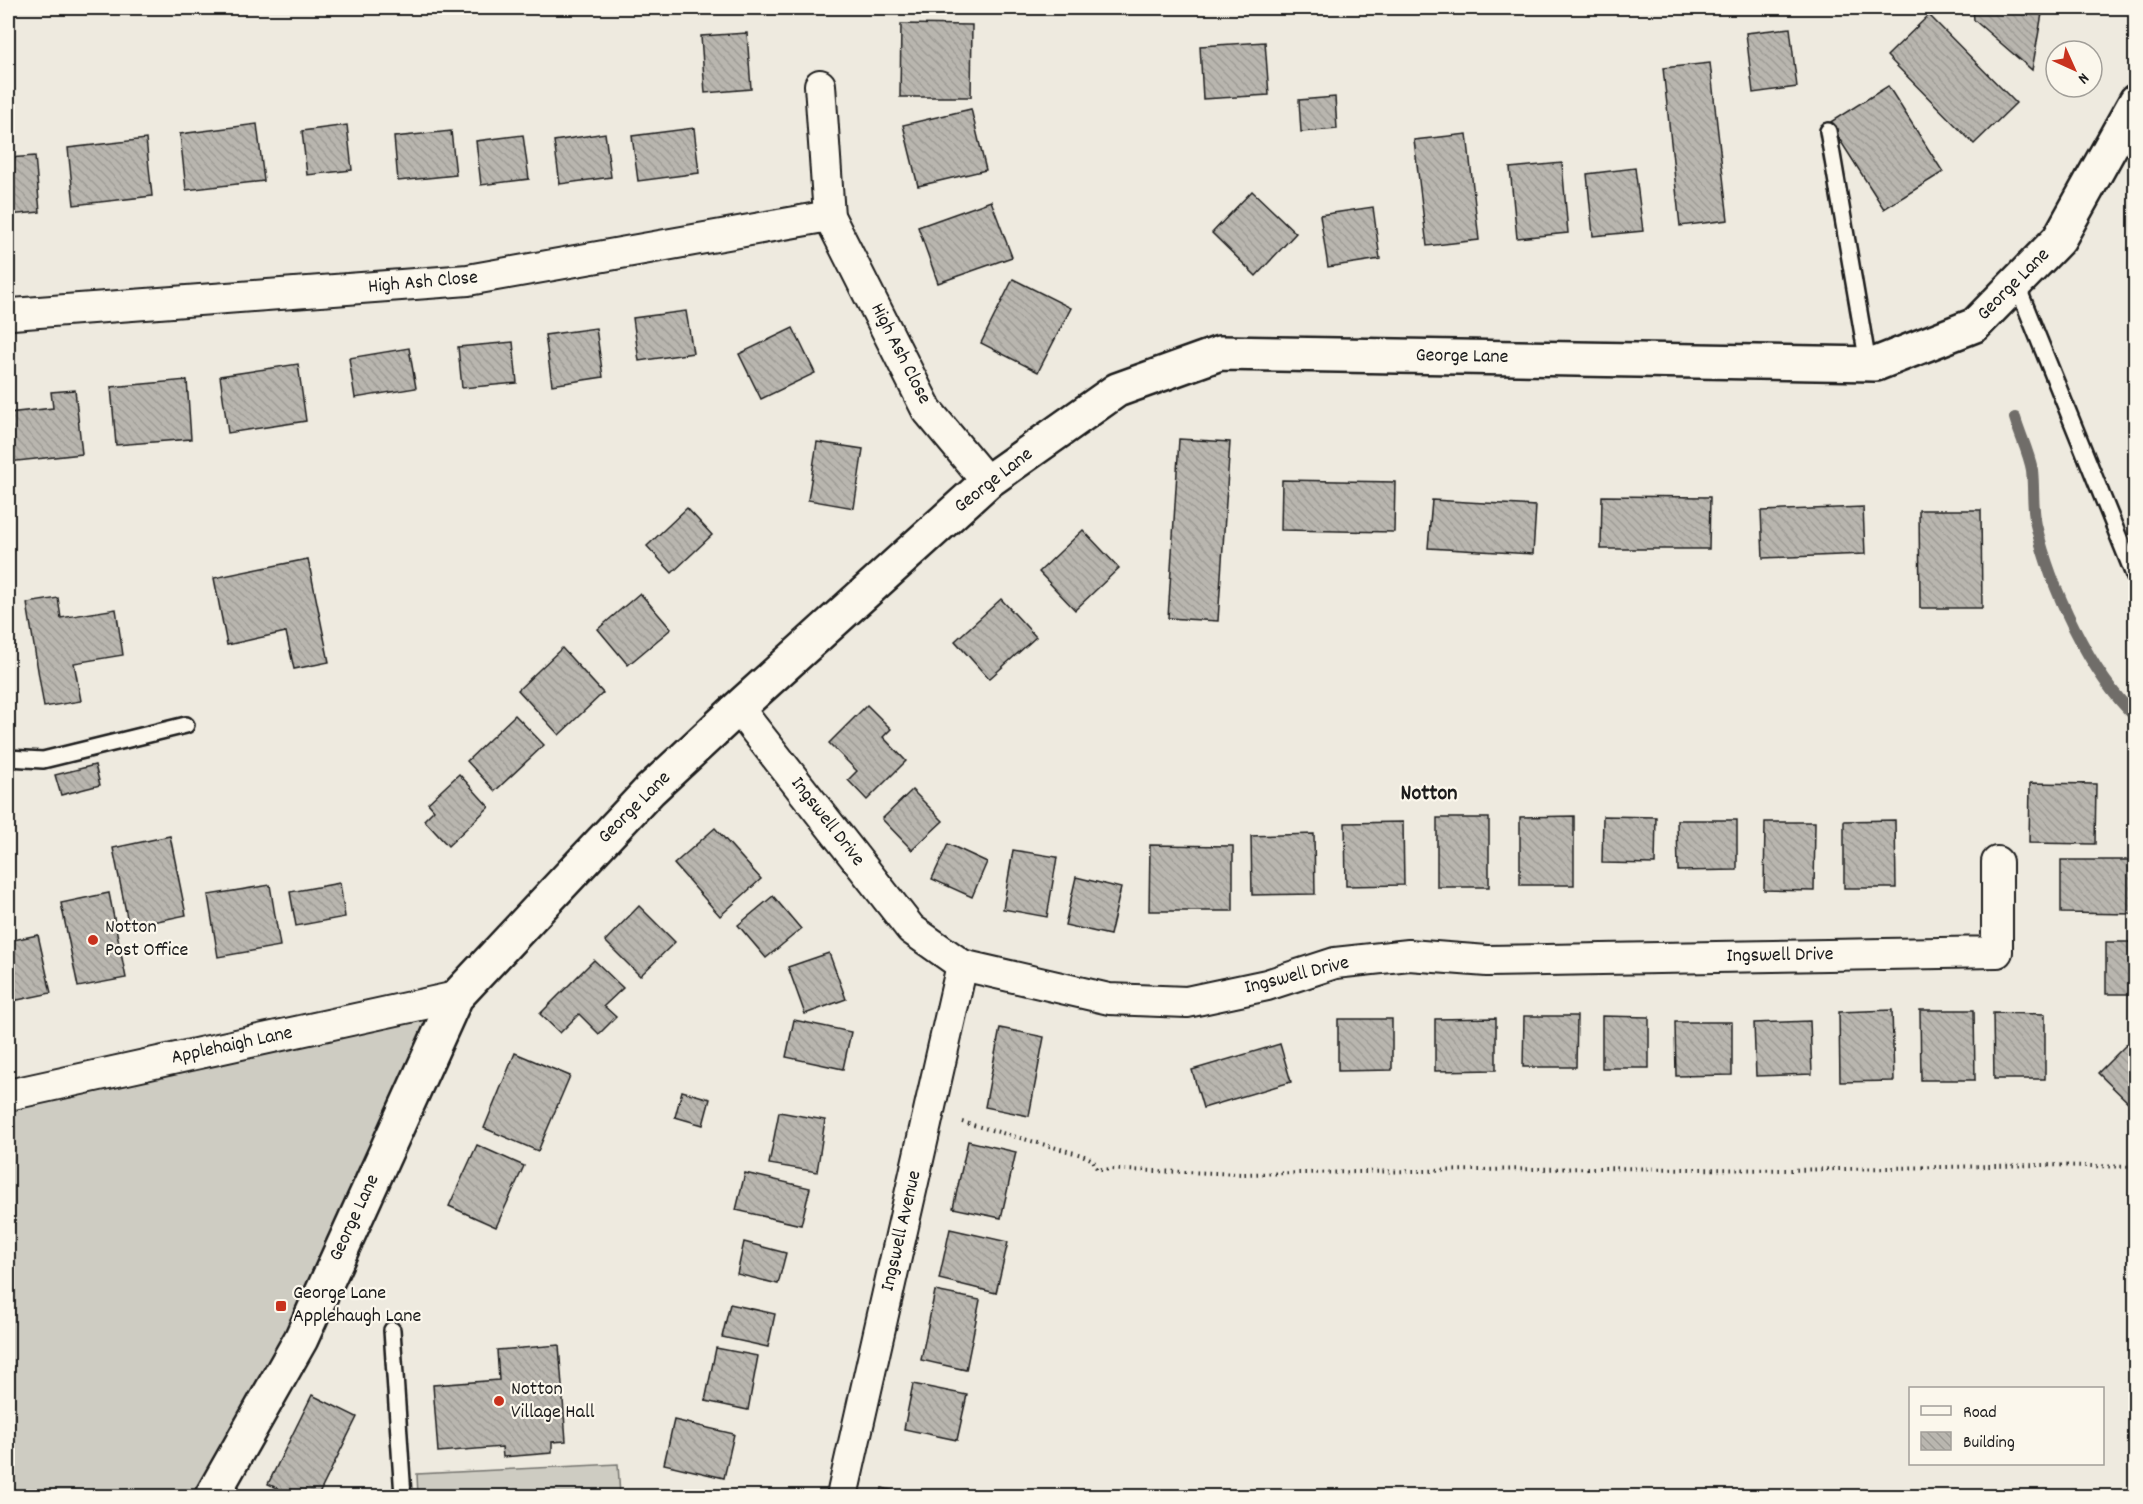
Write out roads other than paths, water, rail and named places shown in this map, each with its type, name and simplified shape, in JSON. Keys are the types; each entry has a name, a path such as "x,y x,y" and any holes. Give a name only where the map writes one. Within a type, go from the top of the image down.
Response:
{"street":[{"name":"High Ash Close","path":"820,85 829,216 927,410 987,482"},
{"name":"George Lane","path":"212,1497 301,1339 456,997 650,790 987,482 1117,390 1220,353 1876,364 1975,325 2059,239 2136,100"},
{"name":"High Ash Close","path":"12,314 468,280 829,216"},
{"name":"Ingswell Drive","path":"738,708 911,929 962,964 1109,999 1187,1002 1267,985 1335,963 1409,955 1487,961 1997,952 1997,862"},
{"name":"Ingswell Avenue","path":"842,1497 962,964"},
{"name":"Applehaigh Lane","path":"8,1095 456,997"}],"lane":[{"path":"1828,131 1868,364"},
{"path":"2016,283 2136,580"},
{"path":"8,758 43,760 186,725"},
{"path":"392,1330 403,1497"}],"waterway":[{"path":"2015,418 2032,470 2036,525 2051,575 2074,628 2088,653 2119,699 2136,717"}],"place":[{"name":"Notton Post Office","path":"93,940"},
{"name":"George Lane Applehaugh Lane","path":"281,1306"},
{"name":"Notton Village Hall","path":"499,1401"}],"district":[{"name":"Notton","path":"1429,794"}]}
